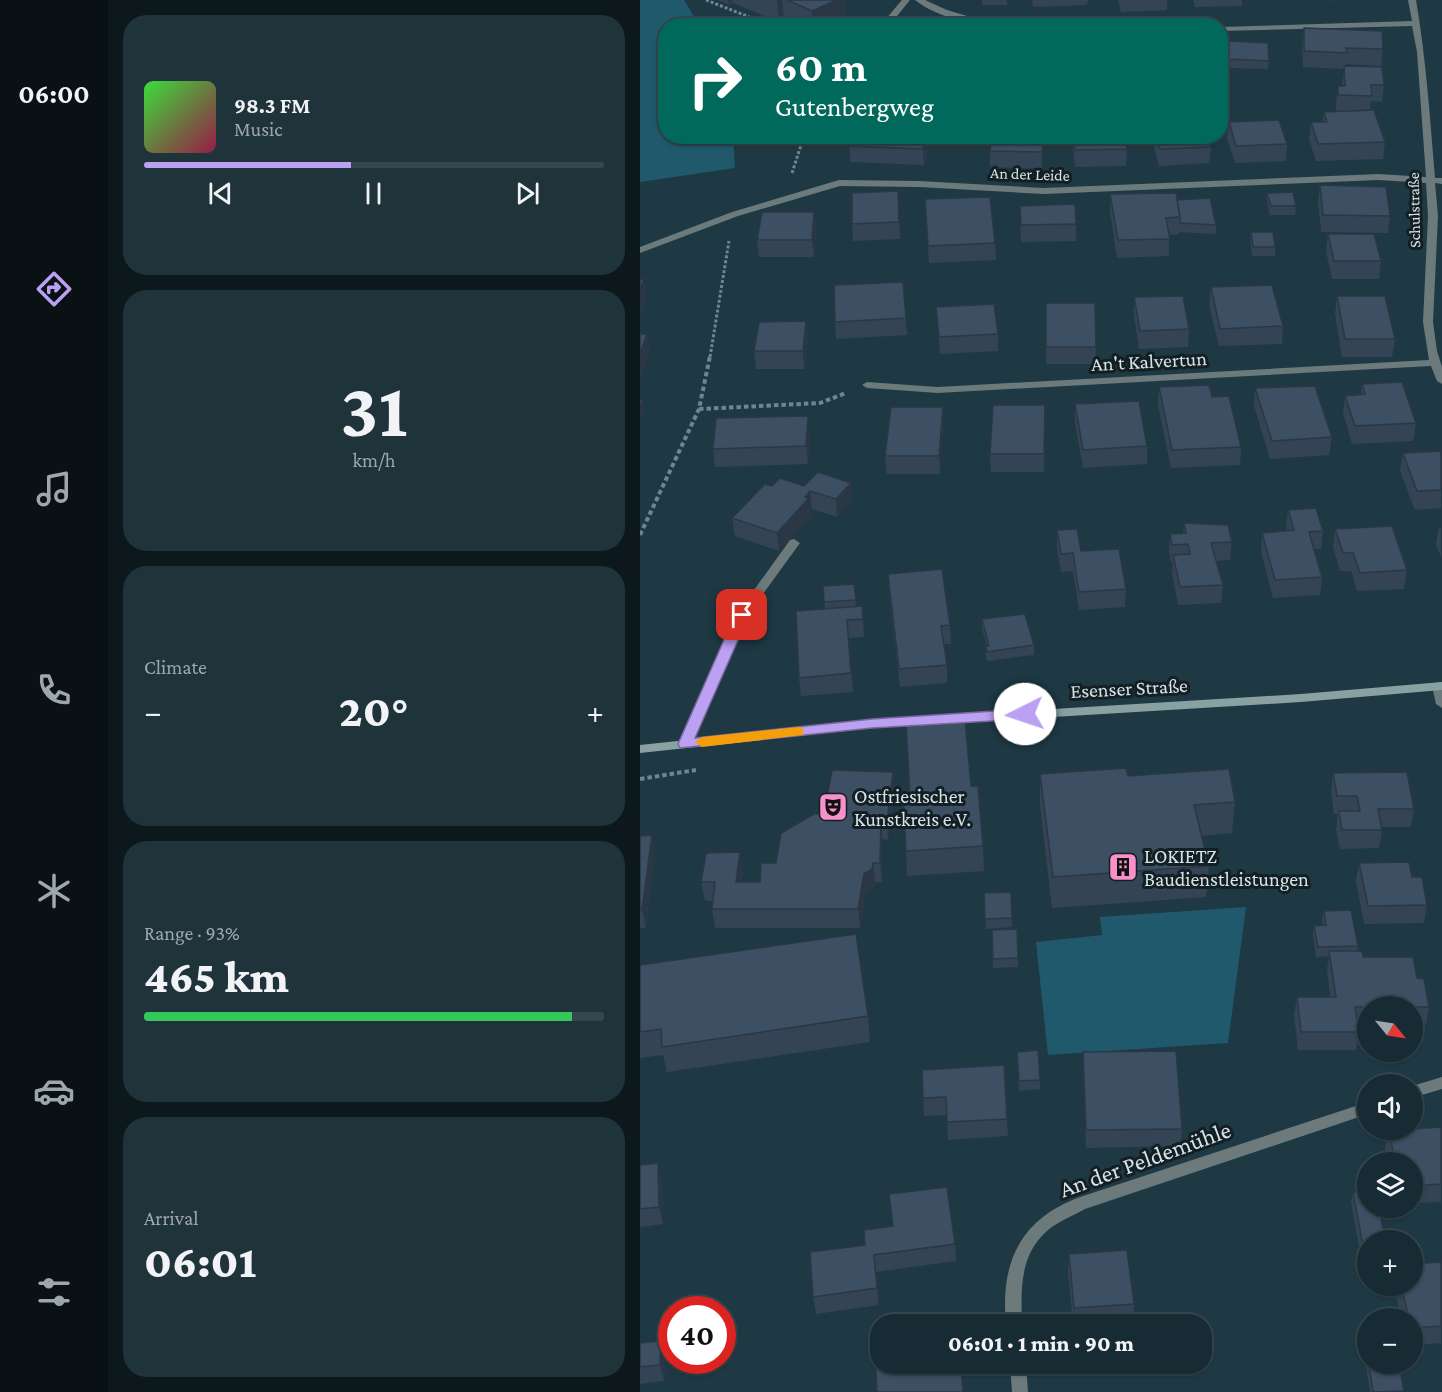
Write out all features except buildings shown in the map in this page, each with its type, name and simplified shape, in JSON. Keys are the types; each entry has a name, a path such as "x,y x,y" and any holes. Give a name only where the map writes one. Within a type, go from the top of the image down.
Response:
{"street":[{"path":"891,18 906,0"},
{"path":"919,0 944,12 967,18"},
{"name":"Schulstraße","path":"1412,0 1417,22 1429,134 1433,216 1426,322 1433,363 1441,381"},
{"path":"1228,29 1417,22"},
{"name":"An der Leide","path":"640,250 735,214 840,183 919,184 1044,191 1379,177 1441,181"},
{"name":"An't Kalvertun","path":"867,385 938,390 1433,363"},
{"path":"685,744 742,615 794,543"},
{"path":"1440,686 1441,704"},
{"name":"Esenser Straße","path":"640,749 872,724 1301,698 1440,686"},
{"path":"1423,1089 1441,1083"},
{"name":"An der Peldemühle","path":"1013,1314 1012,1296 1018,1258 1042,1226 1080,1204 1357,1112"},
{"path":"1019,1374 1020,1392"}],"path":[{"path":"706,0 752,18"},
{"path":"783,198 801,144"},
{"path":"640,534 699,409 735,214"},
{"path":"699,409 820,404 867,385"}],"shaded area":[{"path":"640,0 684,0 695,18 658,18 658,144 733,144 735,168 640,182"},
{"path":"1246,907 1228,1043 1048,1055 1036,942 1102,935 1100,917"}],"slow traffic":[{"path":"702,742 798,732"}],"place":[{"name":"Ostfriesischer Kunstkreis e.V.","path":"833,807"},
{"name":"LOKIETZ Baudienstleistungen","path":"1123,867"}],"route":[{"path":"742,615 685,744 872,724 1025,714"}]}
